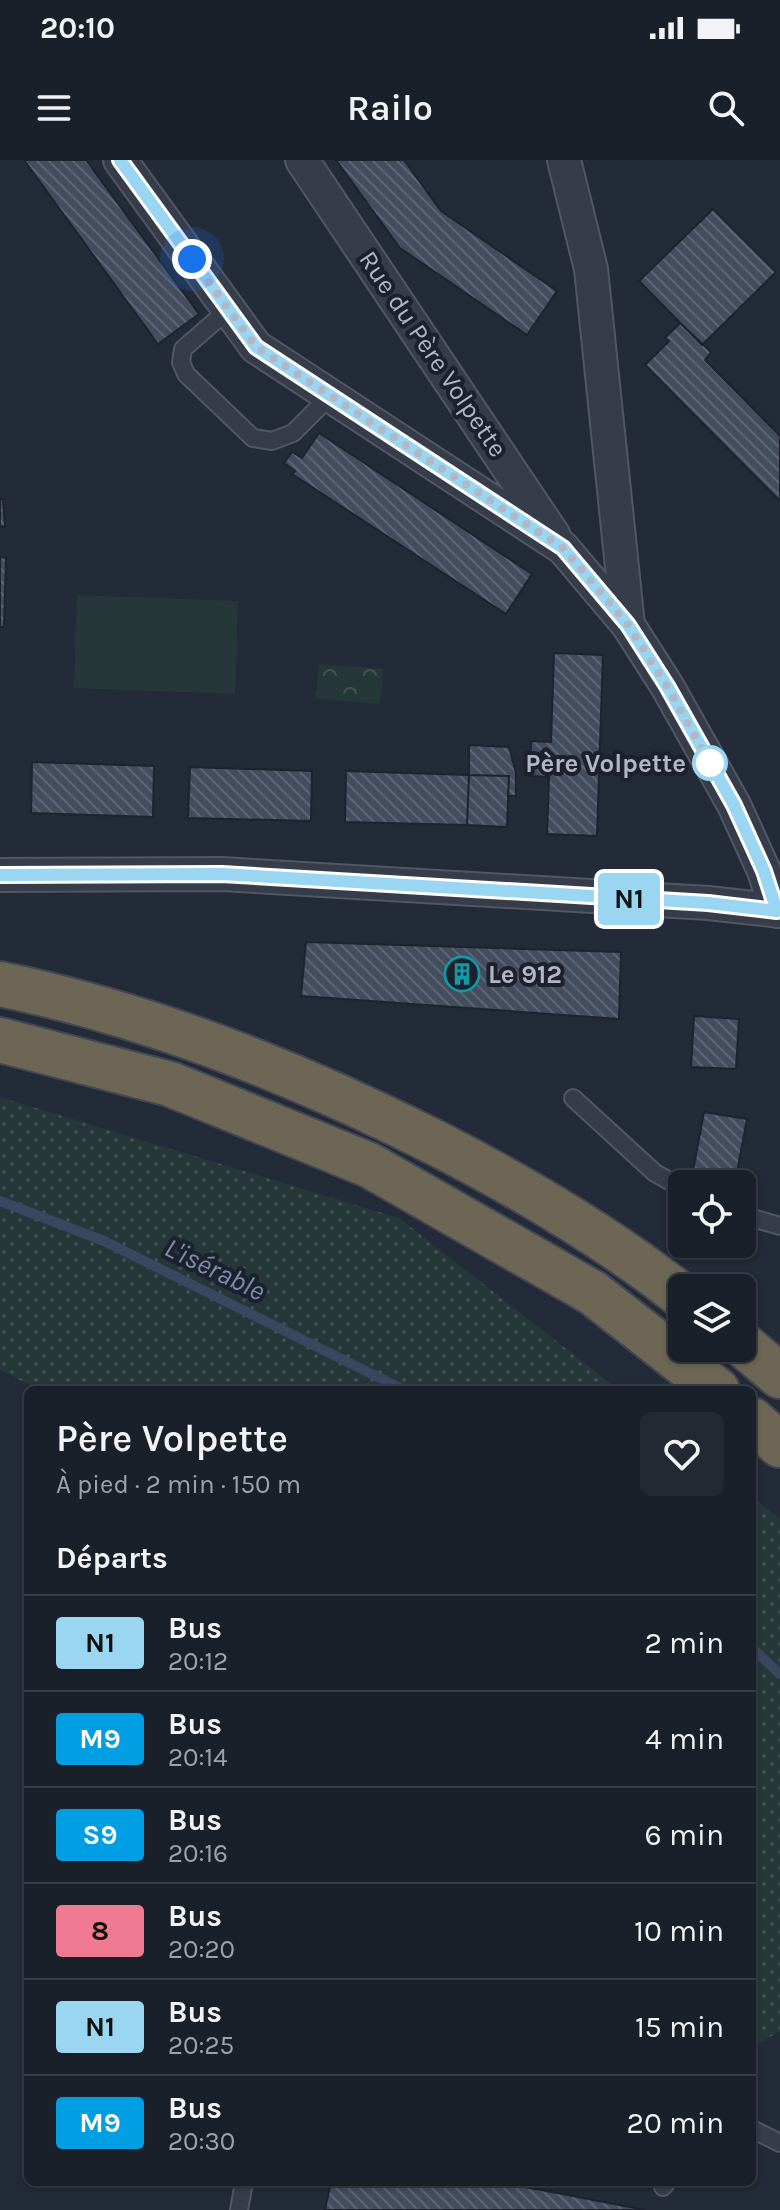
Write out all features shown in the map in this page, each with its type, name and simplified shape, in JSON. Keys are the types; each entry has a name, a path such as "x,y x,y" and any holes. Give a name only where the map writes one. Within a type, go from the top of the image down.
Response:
{"highway":[{"path":"0,984 98,1008 197,1040 300,1079 481,1166 618,1250 668,1286"},
{"path":"0,1040 170,1084 369,1165 593,1293 712,1386"},
{"path":"756,1424 780,1445"}],"street":[{"name":"Rue du Père Volpette","path":"120,160 256,347 563,548"},
{"name":"Rue du Père Volpette","path":"302,160 563,548 628,625 667,686 734,805 779,913"},
{"path":"564,160 591,269 628,625"},
{"path":"0,875 222,874 708,903 779,913"}],"lane":[{"path":"229,309 183,349 181,362 186,374 253,438 272,441 293,433 330,396"},
{"path":"573,1098 655,1173 668,1180"},
{"path":"756,1219 780,1226"},
{"path":"756,2131 780,2143"},
{"path":"239,2210 243,2186"}],"green space":[{"path":"77,595 238,601 235,694 74,688"},
{"path":"319,664 383,669 380,704 316,699"},
{"path":"0,1097 399,1218 614,1386 31,1386 0,1370"},
{"path":"756,1500 780,1519 780,2031 756,2046"}],"building":[{"path":"24,160 86,160 199,314 158,344"},
{"path":"336,160 404,160 441,211 557,291 527,335 400,248"},
{"path":"713,209 776,272 702,345 639,281"},
{"path":"680,323 711,352 705,360 780,436 780,501 645,365 669,341 665,338"},
{"path":"319,433 532,574 506,614 292,474 295,471 284,463 292,452 302,458"},
{"path":"0,499 3,499 5,527 0,526"},
{"path":"0,557 6,558 4,627 0,627"},
{"path":"554,653 603,655 597,836 547,834 549,777 530,776 531,741 551,742"},
{"path":"469,745 509,747 516,773 516,796 508,796 509,776 469,775"},
{"path":"32,762 154,766 153,817 31,813"},
{"path":"190,767 312,771 311,821 188,818"},
{"path":"346,771 469,775 467,825 345,822"},
{"path":"469,775 509,776 507,827 467,825"},
{"name":"Le 912","path":"306,942 621,952 619,1019 301,996"},
{"path":"694,1016 739,1019 736,1069 691,1067"},
{"path":"704,1112 747,1119 737,1170 693,1170"},
{"path":"330,2186 522,2186 645,2210 325,2210"}],"waterway":[{"name":"L'isérable","path":"0,1201 104,1241 396,1386"},
{"name":"L'isérable","path":"756,1652 780,1674"}],"bus line":[{"name":"N1","path":"0,875 222,874 708,903 777,911 764,871 734,805 667,686 628,625 563,548 256,347 120,160"}],"place":[{"name":"Père Volpette","path":"710,763"},
{"name":"Le 912","path":"462,974"}],"route":[{"path":"192,259 256,347 563,548 628,625 710,763"}]}
